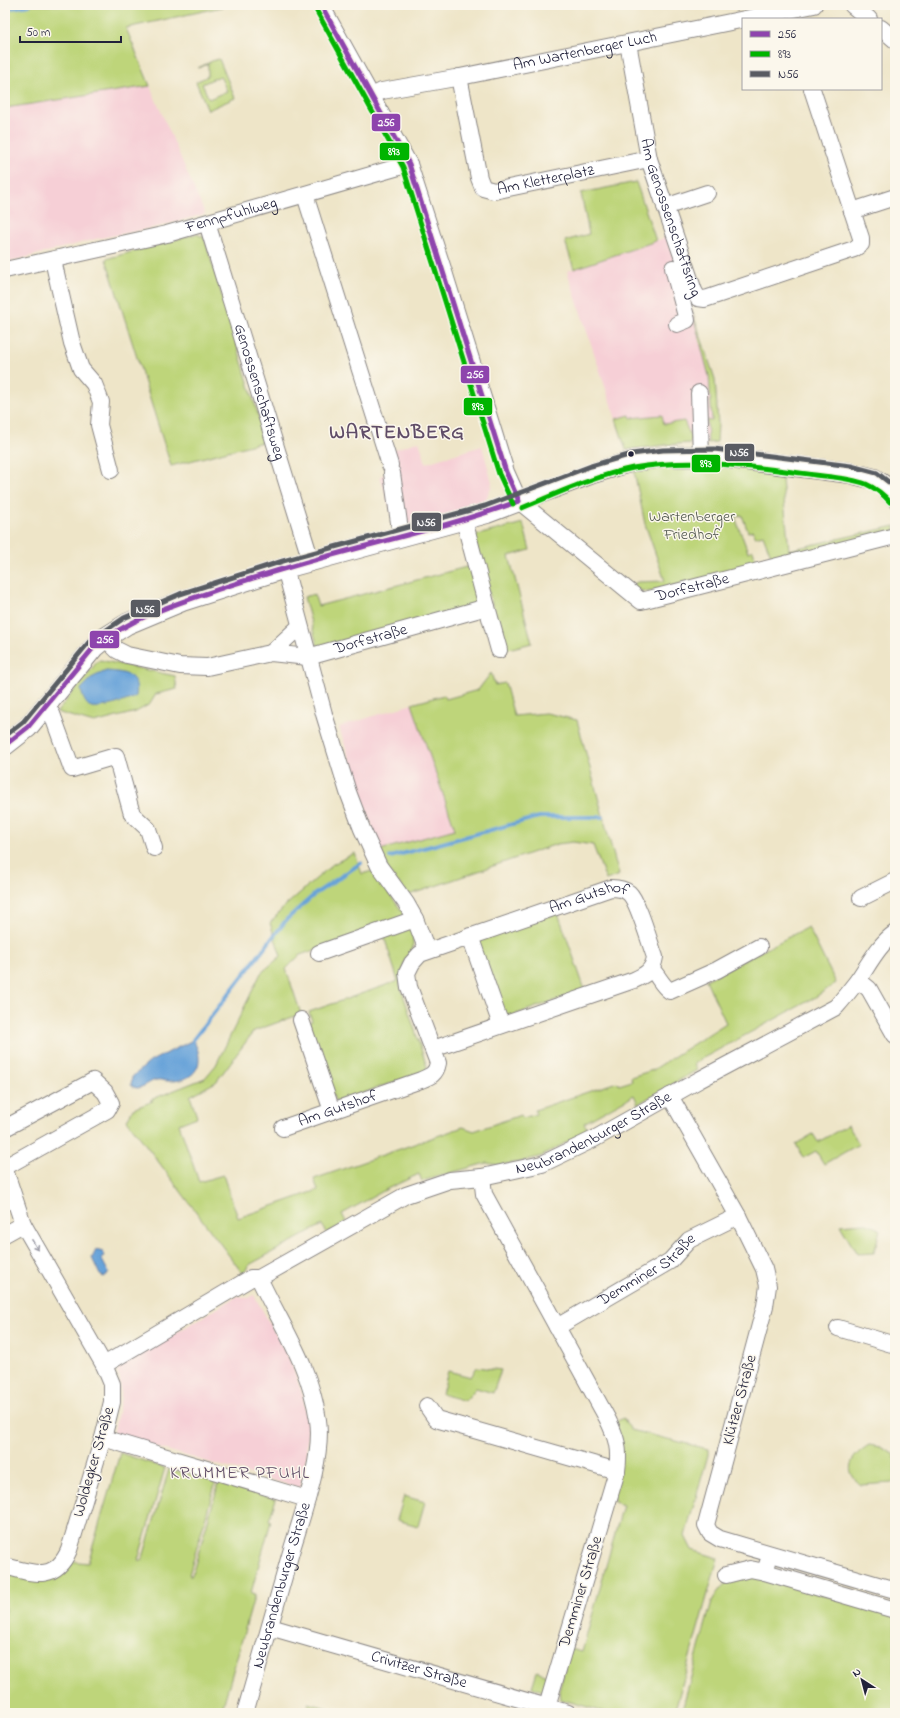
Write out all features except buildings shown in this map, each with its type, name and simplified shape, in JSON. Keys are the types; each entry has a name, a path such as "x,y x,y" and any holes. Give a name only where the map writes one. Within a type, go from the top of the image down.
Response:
{"main road":[{"path":"5,745 28,727 94,647 127,624 182,602 285,568 464,520 593,473 633,461 662,457 726,457 858,474 874,479 891,488"}],"street":[{"path":"321,5 409,164 506,472 519,501"},
{"name":"Am Wartenberger Luch","path":"758,18 795,11 814,5"},
{"path":"852,5 869,18"},
{"name":"Am Wartenberger Luch","path":"372,96 382,91 742,21"},
{"path":"882,29 895,40"},
{"name":"Am Genossenschaftsring","path":"628,43 649,159 694,291 698,298 705,299 854,249 861,244 861,238 812,90"},
{"name":"Am Kletterplatz","path":"459,77 479,178 484,188 494,192 649,159"},
{"name":"Fennpfuhlweg","path":"5,270 167,234 409,164"},
{"path":"665,207 707,193"},
{"path":"305,195 391,469 401,537"},
{"path":"852,211 895,197"},
{"name":"Genossenschaftsweg","path":"207,223 311,561"},
{"path":"53,260 72,343 81,369 94,384 101,402 99,425 111,470"},
{"path":"673,268 688,320 677,324"},
{"path":"700,393 701,456"},
{"name":"Dorfstraße","path":"519,501 642,600 895,536"},
{"path":"464,520 499,650"},
{"path":"285,568 308,657 344,778 360,823 372,853 415,919 427,950"},
{"name":"Dorfstraße","path":"105,638 117,650 127,655 188,667 207,667 271,653 308,657 487,606"},
{"path":"271,653 300,626"},
{"path":"44,708 52,714 72,769 116,756 132,814 148,829 154,848"},
{"path":"861,898 895,881"},
{"name":"Am Gutshof","path":"283,1128 432,1076 437,1071 438,1063 409,987 407,973 412,963 420,954 427,950 611,888 620,888 629,893 635,902 655,957 651,969"},
{"path":"318,953 415,919"},
{"name":"Neubrandenburger Straße","path":"104,1365 251,1278 259,1278 406,1195 450,1180 482,1177 542,1164 594,1139 670,1096 836,1007 858,980 872,958 890,936 895,933"},
{"path":"470,936 501,1026"},
{"path":"433,1049 634,980 647,974 651,969 656,974 663,987 670,991 717,970 759,947"},
{"path":"858,980 869,989 895,1035"},
{"path":"301,1020 332,1111"},
{"name":"Woldegker Straße","path":"5,1128 93,1081 105,1092 111,1103 108,1110 5,1169 23,1224 104,1365 112,1384 112,1402 103,1438 68,1552 63,1563 53,1572 33,1574 5,1566"},
{"name":"Klützer Straße","path":"670,1096 738,1216 764,1269 768,1286 765,1306 706,1525 710,1533 720,1539 895,1590"},
{"name":"Demminer Straße","path":"482,1177 484,1194 607,1418 617,1440 619,1457 617,1472 546,1710"},
{"name":"Demminer Straße","path":"557,1327 670,1261 688,1240 738,1216"},
{"path":"5,1234 23,1224"},
{"name":"Neubrandenburger Straße","path":"245,1713 307,1499 318,1453 318,1421 305,1367 259,1278"},
{"path":"838,1328 895,1344"},
{"path":"427,1406 439,1426 617,1472"},
{"path":"103,1438 307,1499"},
{"path":"765,1572 771,1554"},
{"path":"726,1575 750,1569 765,1572 895,1610"},
{"name":"Crivitzer Straße","path":"270,1627 546,1710 568,1713"}],"shaded area":[{"path":"150,86 205,214 157,227 96,239 5,263 5,108"},
{"path":"667,237 715,379 718,424 717,442 666,445 626,450 567,271"},
{"path":"419,441 426,463 482,446 492,482 491,488 486,499 478,506 396,528 380,476 396,471 390,451"},
{"path":"412,704 456,829 380,850 339,727"},
{"path":"254,1295 290,1360 303,1396 308,1427 306,1458 300,1488 113,1435 121,1398 120,1379 117,1371 120,1366 238,1296 249,1298"}],"green space":[{"path":"5,5 231,5 126,28 150,86 5,108"},
{"path":"219,59 235,98 208,110 196,82 208,76 208,64 198,68","holes":["220,76 227,91 209,99 202,84"]},
{"path":"636,182 656,241 574,269 565,241 589,234 581,193"},
{"path":"196,234 204,237 266,441 171,466 106,259"},
{"path":"692,311 715,379 718,424 717,442 708,443 707,420 712,421 709,376"},
{"path":"630,415 631,418 662,415 664,424 684,421 692,440 690,443 626,450 616,419"},
{"name":"Wartenberger Friedhof","path":"668,462 781,470 789,550 895,526 895,531 773,561 763,535 755,537 753,531 748,532 742,515 735,517 748,552 753,550 757,565 649,592 638,590 633,585 637,582 665,581 645,524 634,471 644,470 646,464"},
{"path":"523,523 530,550 509,556 532,643 504,650 474,536"},
{"path":"470,566 480,604 318,648 304,597 314,594 318,606"},
{"path":"100,660 175,676 177,689 156,694 150,704 136,712 94,723 57,712"},
{"path":"491,673 495,685 505,683 514,716 546,713 577,720 619,875 606,880 593,845 573,842 557,844 409,895 389,872 380,850 455,829 412,704 444,695 446,699 478,690"},
{"path":"355,853 362,874 372,871 404,914 402,920 300,955 286,969 301,1014 254,1031 216,1082 190,1096 197,1117 179,1124 199,1182 223,1175 238,1218 318,1190 314,1179 463,1127 474,1131 521,1115 523,1118 536,1114 535,1110 617,1082 619,1085 632,1081 631,1077 653,1070 726,1023 706,980 808,927 836,983 814,998 694,1063 697,1070 638,1104 634,1095 584,1123 588,1130 542,1156 520,1162 498,1165 486,1163 422,1181 419,1174 387,1189 342,1214 346,1222 327,1233 322,1225 249,1265 243,1274 127,1120 133,1109 153,1101 150,1100 205,1078 216,1065 261,973 281,956 270,923 285,906 333,864"},
{"path":"558,913 585,990 505,1018 477,945 480,939"},
{"path":"403,926 411,929 413,934 413,948 405,959 400,985 427,1067 425,1071 363,1093 335,1101 309,1023 312,1021 309,1012 398,981 383,933"},
{"path":"848,1125 859,1144 824,1164 816,1151 803,1158 796,1144 813,1134 818,1142"},
{"path":"864,1223 880,1229 874,1253 857,1254 840,1225"},
{"path":"477,1367 501,1370 493,1393 476,1388 465,1401 442,1394 448,1371 471,1377"},
{"path":"623,1418 631,1430 708,1449 708,1455 685,1536 692,1550 718,1558 674,1713 608,1713 560,1699 559,1691 570,1649 582,1652 623,1505 614,1502 614,1423"},
{"path":"869,1445 880,1447 895,1455 895,1480 892,1483 861,1485 855,1479 850,1469 851,1464 857,1454"},
{"path":"120,1453 165,1468 138,1560 142,1561 169,1469 216,1481 189,1575 192,1575 219,1482 276,1499 269,1520 271,1521 251,1593 255,1594 221,1713 5,1713 5,1573 48,1581 69,1561 88,1563"},
{"path":"404,1496 425,1502 418,1526 397,1520"},
{"path":"746,1574 895,1615 895,1713 681,1713 712,1601 722,1586"},
{"path":"537,1671 551,1677 545,1692 532,1687"},
{"path":"309,1703 344,1713 307,1713"}],"water":[{"path":"106,671 119,672 133,679 136,683 136,696 112,705 98,707 89,706 81,689 93,677"},
{"path":"193,1040 197,1048 199,1063 192,1075 178,1080 156,1080 137,1088 131,1085 132,1077 151,1061"},
{"path":"96,1250 103,1252 105,1256 101,1258 109,1273 104,1277 100,1275 92,1258"}],"waterway":[{"path":"5,9 29,5"},
{"path":"390,857 539,817 602,817"},
{"path":"193,1040 287,919 315,894 361,863"}],"transit line":[{"name":"256","path":"321,5 409,164 506,472 519,501"},
{"name":"893","path":"315,8 403,167 499,474 513,504"},
{"name":"N56","path":"5,736 23,722 89,642 124,618 180,594 283,561 485,506 591,466 632,454 663,450 714,449 851,466 877,473 895,487"},
{"name":"893","path":"522,508 577,485 619,471 678,463 747,466 847,479 869,486 885,496 890,502"},
{"name":"256","path":"5,745 28,727 94,647 109,636 140,619 157,611 259,576 461,520 519,501"}],"district":[{"name":"WARTENBERG","path":"397,433"},
{"name":"KRUMMER PFUHL","path":"240,1474"}]}
